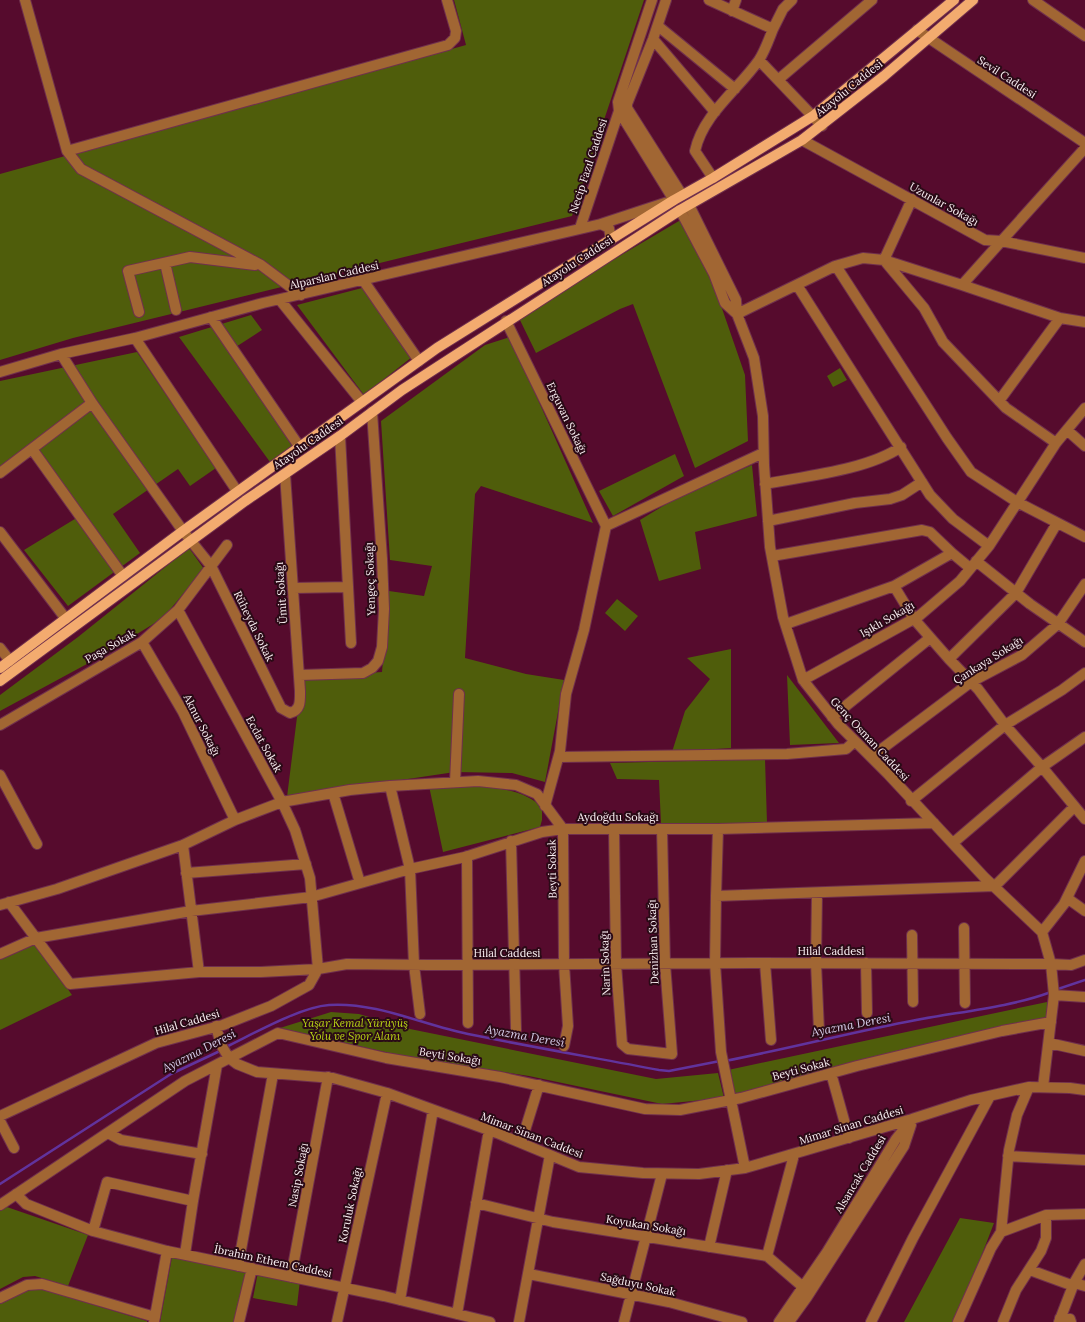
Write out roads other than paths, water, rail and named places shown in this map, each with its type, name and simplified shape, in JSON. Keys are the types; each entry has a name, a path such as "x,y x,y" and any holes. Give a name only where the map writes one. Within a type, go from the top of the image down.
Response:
{"main road":[{"name":"Atayolu Caddesi","path":"0,668 237,491 419,361 678,198 813,116 954,0"},
{"name":"Atayolu Caddesi","path":"0,681 191,541 340,436 402,390 506,321 680,210 802,140 822,126 928,39 969,1"},
{"path":"678,198 689,205"},
{"path":"678,198 680,210"}],"street":[{"path":"25,0 67,151 81,169 261,265 301,295"},
{"path":"67,151 448,45 454,38 456,31 447,0"},
{"name":"Necip Fazıl Caddesi","path":"623,110 618,102 652,0"},
{"name":"Necip Fazıl Caddesi","path":"580,228 623,110 627,104 658,26 666,0"},
{"path":"710,0 773,29"},
{"path":"732,11 736,0"},
{"path":"713,178 695,151 697,138 715,112 759,60 783,9 792,0"},
{"path":"779,79 872,0"},
{"path":"1033,0 1085,36"},
{"path":"658,26 735,89"},
{"name":"Sevil Caddesi","path":"916,30 1085,143"},
{"path":"653,38 715,112"},
{"path":"759,60 779,79 822,126"},
{"path":"623,110 678,198"},
{"name":"Uzunlar Sokağı","path":"802,140 985,240 1001,241 1085,258"},
{"path":"962,285 1085,148"},
{"name":"Alparslan Caddesi","path":"0,372 61,354 135,338 211,317 600,224 678,198"},
{"path":"884,260 912,199"},
{"name":"Genç Osman Caddesi","path":"689,205 736,300 737,314 754,358 763,416 765,484 772,556 786,624 803,680 832,717 953,843 1042,932 1051,964 1053,990 1049,1043 1042,1087"},
{"name":"Genç Osman Caddesi","path":"680,210 714,274 725,303 737,314"},
{"path":"600,224 609,228 611,240"},
{"path":"139,312 128,271 190,257 261,265"},
{"path":"737,314 836,266 863,258 884,260 1060,318 1085,322"},
{"path":"884,260 924,308 943,342 1006,408 1056,443"},
{"path":"165,263 176,310"},
{"path":"836,266 947,438 971,472 1017,502 1085,537"},
{"path":"363,280 419,361"},
{"path":"797,285 930,495 953,519 989,546"},
{"path":"280,300 362,402"},
{"path":"211,317 300,446"},
{"path":"999,401 1060,318"},
{"name":"Erguvan Sokağı","path":"506,321 606,526"},
{"path":"135,338 237,491"},
{"path":"61,354 92,403 191,541"},
{"path":"0,473 92,403"},
{"name":"Işıklı Sokağı","path":"803,680 914,619 960,581 989,546 1056,443 1085,408"},
{"name":"Yengeç Sokağı","path":"300,675 363,673 378,661 382,647 382,559 372,412"},
{"path":"1067,430 1085,446"},
{"path":"340,436 351,643"},
{"path":"765,484 848,468 891,454 901,447"},
{"path":"32,449 123,576"},
{"path":"545,806 559,757 566,694 584,630 606,526 764,453"},
{"name":"Ümit Sokağı","path":"285,474 300,675 299,705 297,709"},
{"path":"768,521 855,503 890,499 902,495 922,482"},
{"path":"949,659 1016,593 1057,523"},
{"path":"772,556 922,530 930,532 952,553 1016,593 1085,642"},
{"path":"0,532 66,619"},
{"name":"Rüheyda Sokak","path":"191,541 211,566 281,708 290,713 297,709"},
{"name":"Paşa Sokak","path":"0,725 142,642 178,610 227,545"},
{"path":"786,624 894,586 952,553"},
{"name":"Çankaya Sokağı","path":"871,757 972,682 1022,655 1058,624 1085,584"},
{"path":"894,586 914,619 949,659 972,682 1005,725 1085,819"},
{"path":"293,588 348,587"},
{"name":"Ecdat Sokak","path":"178,610 282,802 295,830 310,878 318,969"},
{"path":"832,717 930,638"},
{"name":"Aknur Sokağı","path":"142,642 183,712 235,820"},
{"path":"0,648 10,660"},
{"path":"912,801 1005,725 1062,690 1085,673"},
{"path":"318,969 261,972 198,972 70,984 36,938 5,904 57,889 183,845 235,820 282,802 333,793 390,786 455,782 459,694"},
{"path":"953,843 1042,767 1085,737"},
{"path":"559,757 787,754 846,749 855,741"},
{"path":"0,775 37,844"},
{"name":"Beyti Sokak","path":"455,782 478,781 516,785 537,794 563,829 564,964 568,1026 564,1046"},
{"path":"390,786 410,869 414,965 420,1014"},
{"path":"333,793 360,883"},
{"path":"716,896 995,886 1074,807"},
{"name":"Aydoğdu Sokağı","path":"0,954 36,938 190,911 311,897 410,869 467,856 542,832 563,829 718,829 934,823"},
{"name":"Narin Sokağı","path":"614,829 616,964 619,1020 623,1046 628,1049 672,1054"},
{"name":"Denizhan Sokağı","path":"662,829 665,964 672,1054"},
{"path":"718,829 715,963 721,1052 723,1069 745,1168"},
{"path":"511,841 516,1030"},
{"path":"183,845 198,972"},
{"path":"467,856 468,1022"},
{"path":"1042,932 1067,898 1085,861"},
{"path":"186,873 306,864"},
{"path":"817,893 816,963 818,1031"},
{"path":"1067,898 1085,911"},
{"path":"964,928 965,1003"},
{"path":"912,935 913,1002"},
{"name":"Hilal Caddesi","path":"0,1116 156,1043 216,1026 271,1006 309,985 318,969 347,964 515,965 964,963 1051,964 1071,966 1085,960"},
{"path":"765,963 771,1040"},
{"path":"866,963 867,1013"},
{"path":"1053,990 1085,997"},
{"name":"Beyti Sokak","path":"556,1089 645,1109 680,1110 731,1100 831,1073 1002,1031 1051,1022"},
{"path":"216,1026 225,1052"},
{"name":"Beyti Sokağı","path":"0,1205 185,1081 217,1065 225,1052 278,1033 386,1058 556,1089"},
{"path":"1049,1043 1085,1051"},
{"name":"Mimar Sinan Caddesi","path":"225,1052 236,1064 257,1072 328,1077 387,1093 489,1130 579,1167 662,1174 699,1174 745,1168 794,1155 971,1100 1029,1086 1085,1090"},
{"path":"185,1254 217,1065"},
{"path":"831,1073 849,1138"},
{"path":"238,1266 273,1074"},
{"name":"Nasip Sokağı","path":"291,1277 328,1077"},
{"path":"521,1143 539,1085"},
{"path":"958,1322 991,1248 1001,1232 1008,1156 1017,1115 1029,1086"},
{"name":"Koruluk Sokağı","path":"337,1322 387,1093"},
{"path":"871,1322 913,1238 990,1096"},
{"path":"400,1300 433,1110"},
{"name":"Alsancak Caddesi","path":"779,1322 827,1252 896,1139 912,1119"},
{"name":"Alsancak Caddesi","path":"789,1322 807,1297 904,1146 912,1119"},
{"path":"0,1121 14,1148"},
{"path":"457,1314 489,1130"},
{"path":"108,1133 121,1140 202,1154"},
{"path":"519,1322 540,1218 550,1155"},
{"path":"794,1155 767,1256 803,1287"},
{"path":"1008,1156 1085,1160"},
{"path":"709,1247 727,1170"},
{"path":"624,1322 662,1174"},
{"path":"93,1231 107,1182 193,1201"},
{"name":"İbrahim Ethem Caddesi","path":"16,1194 26,1204 93,1231 168,1251 400,1300 490,1322"},
{"name":"Koyukan Sokağı","path":"476,1203 540,1218 646,1237 767,1256"},
{"path":"1001,1232 1046,1215 1085,1214"},
{"path":"1003,1322 1016,1290 1041,1251 1046,1238 1046,1215"},
{"path":"0,1298 26,1285 42,1284 154,1320 168,1251"},
{"path":"1071,1322 1070,1319 1059,1320 1074,1283 1085,1264"},
{"path":"239,1322 252,1268"},
{"path":"1030,1270 1071,1285 1074,1283 1085,1286"},
{"name":"Sağduyu Sokak","path":"529,1274 669,1302 742,1322"}],"waterway":[{"name":"Ayazma Deresi","path":"1055,990 1085,980"},
{"name":"Ayazma Deresi","path":"725,1061 861,1031 1016,1002 1051,992"},
{"name":"Ayazma Deresi","path":"226,1047 277,1022 304,1011 329,1005 347,1005 382,1010 468,1034 659,1070 669,1071 720,1061"},
{"name":"Ayazma Deresi","path":"0,1184 171,1074 222,1050"}],"park label":[{"name":"Yaşar Kemal Yürüyüş Yolu ve Spor Alanı","path":"355,1029"}]}
